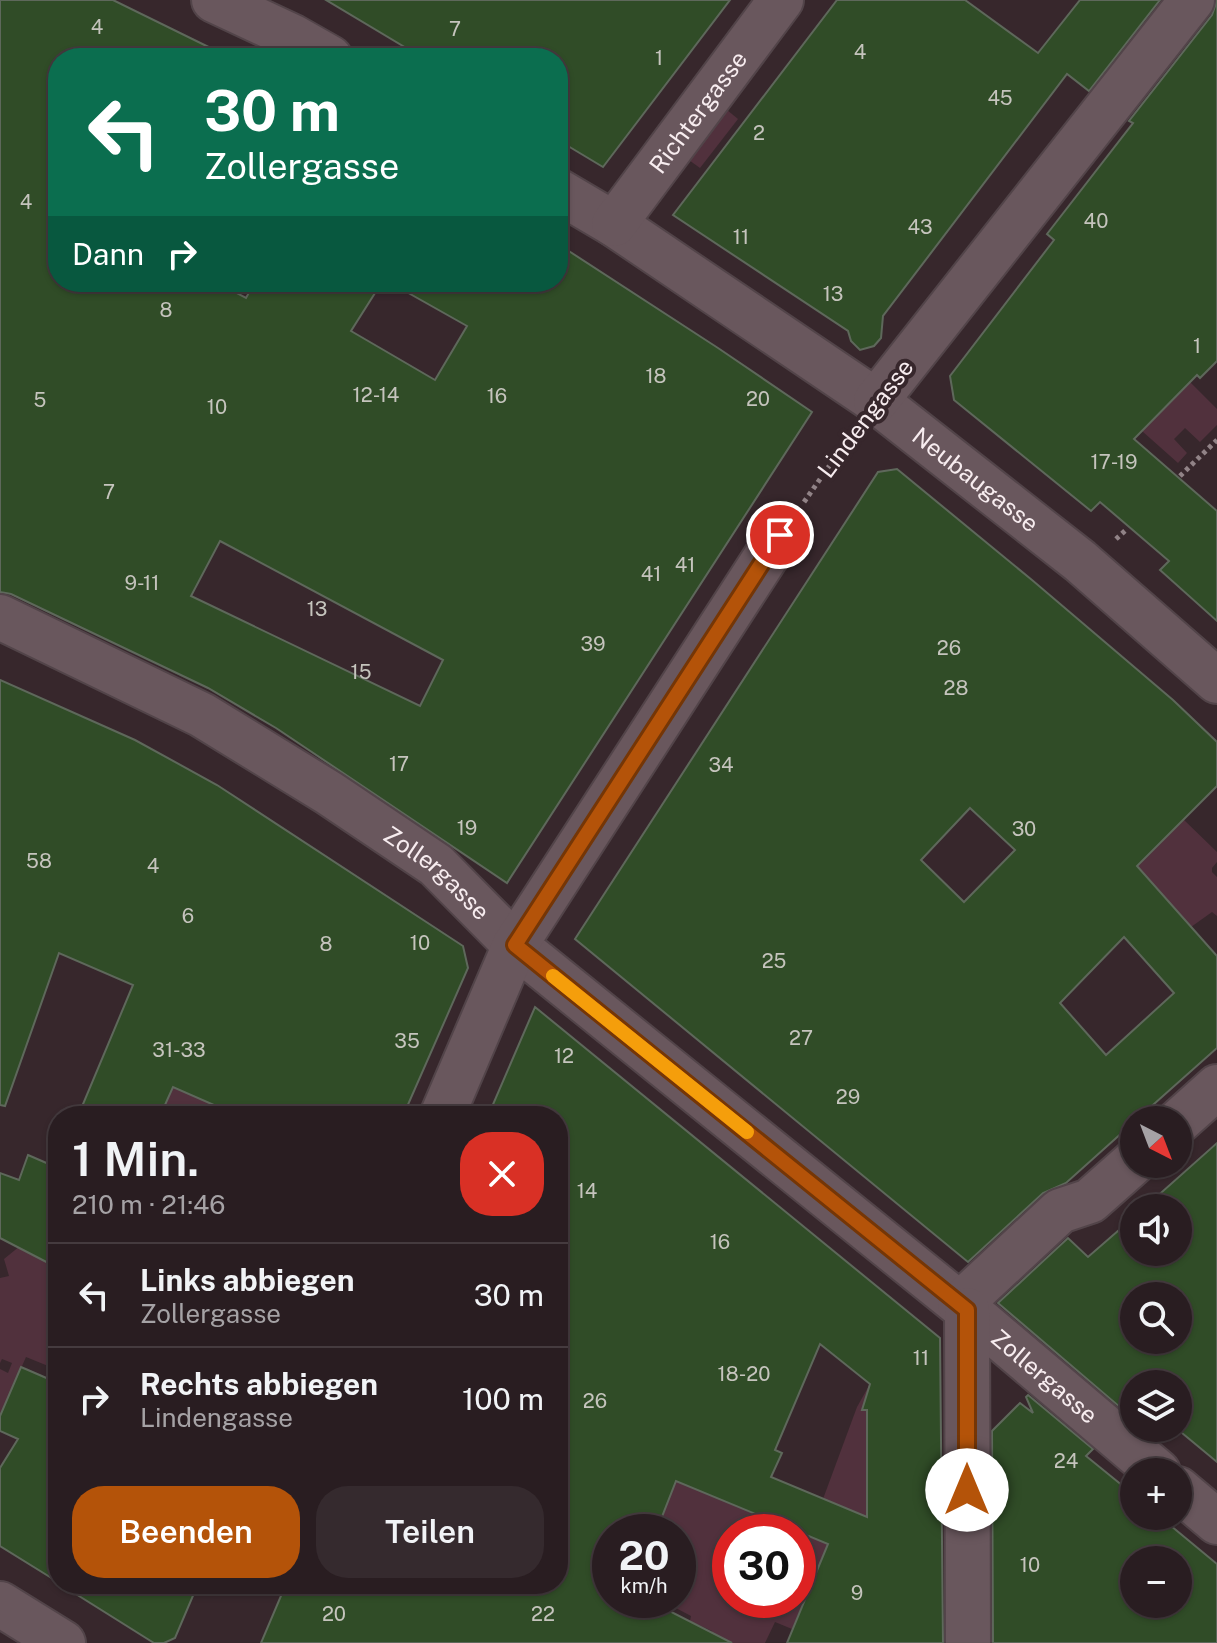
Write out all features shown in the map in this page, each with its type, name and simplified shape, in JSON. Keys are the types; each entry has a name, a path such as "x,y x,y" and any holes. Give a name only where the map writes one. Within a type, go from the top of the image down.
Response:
{"street":[{"path":"214,0 312,48"},
{"name":"Richtergasse","path":"614,224 781,0"},
{"name":"Lindengasse","path":"876,401 1192,0"},
{"name":"Neubaugasse","path":"568,197 614,224 876,401 1080,561 1217,681"},
{"path":"446,1106 515,945 780,535"},
{"name":"Zollergasse","path":"0,617 202,715 329,793 436,865 515,945 964,1307 1142,1458"},
{"path":"1192,1109 1217,1087"},
{"path":"968,1643 964,1307 1060,1211 1090,1201 1120,1174"},
{"path":"1192,1501 1217,1522"},
{"path":"0,1604 63,1643"}],"path":[{"name":"Lindengasse","path":"780,535 876,401"},
{"path":"1180,476 1217,440"}],"shaded area":[{"path":"721,105 738,119 700,168 682,155"},
{"path":"1190,382 1217,409 1217,425 1200,442 1185,428 1174,439 1187,453 1178,463 1142,431"},
{"path":"1183,819 1217,852 1217,862 1212,872 1217,877 1217,916 1212,912 1191,927 1137,866"},
{"path":"175,1081 184,1092 216,1106 164,1106"},
{"path":"20,1246 48,1254 48,1366 26,1357 0,1416 0,1369 8,1373 12,1363 2,1359 0,1363 0,1278 9,1276 4,1259"},
{"path":"870,1384 862,1409 867,1410 866,1560 823,1499 857,1407"},
{"path":"676,1481 756,1514 712,1514 712,1618 797,1618 792,1629 775,1622 765,1643 707,1643 712,1631 690,1621 691,1618 696,1618 696,1514 663,1514"},
{"path":"816,1539 828,1544 816,1572"}],"building":[{"path":"0,0 113,0 211,48 48,48 48,292 235,292 246,298 249,292 376,292 351,331 435,380 467,326 407,292 568,292 568,250 812,412 507,883 276,728 208,688 11,594 0,592","holes":["220,541 443,660 420,706 191,596"]},
{"path":"326,0 730,0 603,167 568,146 568,48 406,48"},
{"path":"837,0 965,0 1038,53 1080,0 1160,0 1089,91 1067,74 883,316 881,338 874,346 860,350 851,341 848,331 673,215"},
{"path":"1217,0 1217,361 1200,378 1197,375 1134,439 1217,511 1217,621 1160,570 1169,561 1100,502 1091,511 954,400 950,376 1054,240 1047,234 1133,123 1129,121 1212,15"},
{"path":"897,469 1173,700 1217,742 1217,786 1137,866 1217,956 1217,1048 1152,1106 1120,1106 1120,1135 1066,1183 1043,1193 968,1262 575,939 878,472","holes":["970,808 1015,850 964,902 921,860","1124,937 1174,993 1106,1055 1060,1003"]},
{"path":"0,680 135,740 217,785 463,946 468,968 407,1106 216,1106 173,1087 164,1106 82,1106 133,985 59,953 5,1106 0,1105"},
{"path":"535,1007 940,1338 943,1643 787,1643 797,1618 816,1618 816,1573 828,1544 816,1539 816,1514 756,1514 676,1481 663,1514 592,1514 592,1618 683,1618 732,1643 261,1643 282,1594 568,1594 568,1106 492,1106","holes":["820,1344 870,1384 862,1410 867,1410 867,1517 771,1477 782,1453 775,1450"]},
{"path":"1217,1143 1217,1462 1192,1441 1192,1370 1120,1370 1120,1407 998,1303 1068,1238 1088,1257 1120,1229 1120,1266 1192,1266 1192,1194 1160,1194 1178,1178 1192,1178 1192,1165"},
{"path":"28,1155 48,1164 48,1263 0,1238 0,1173 19,1180"},
{"path":"21,1367 48,1379 48,1576 0,1546 0,1468 18,1439 0,1431 0,1416"},
{"path":"1028,1395 1093,1449 1086,1456 1120,1484 1120,1530 1176,1530 1217,1564 1217,1643 993,1643 992,1431 1020,1403 1033,1413 1026,1397"},
{"path":"76,1594 194,1594 175,1638 154,1643"}],"slow traffic":[{"path":"553,976 747,1132"}],"route":[{"path":"780,535 515,945 967,1310 967,1490"}]}
